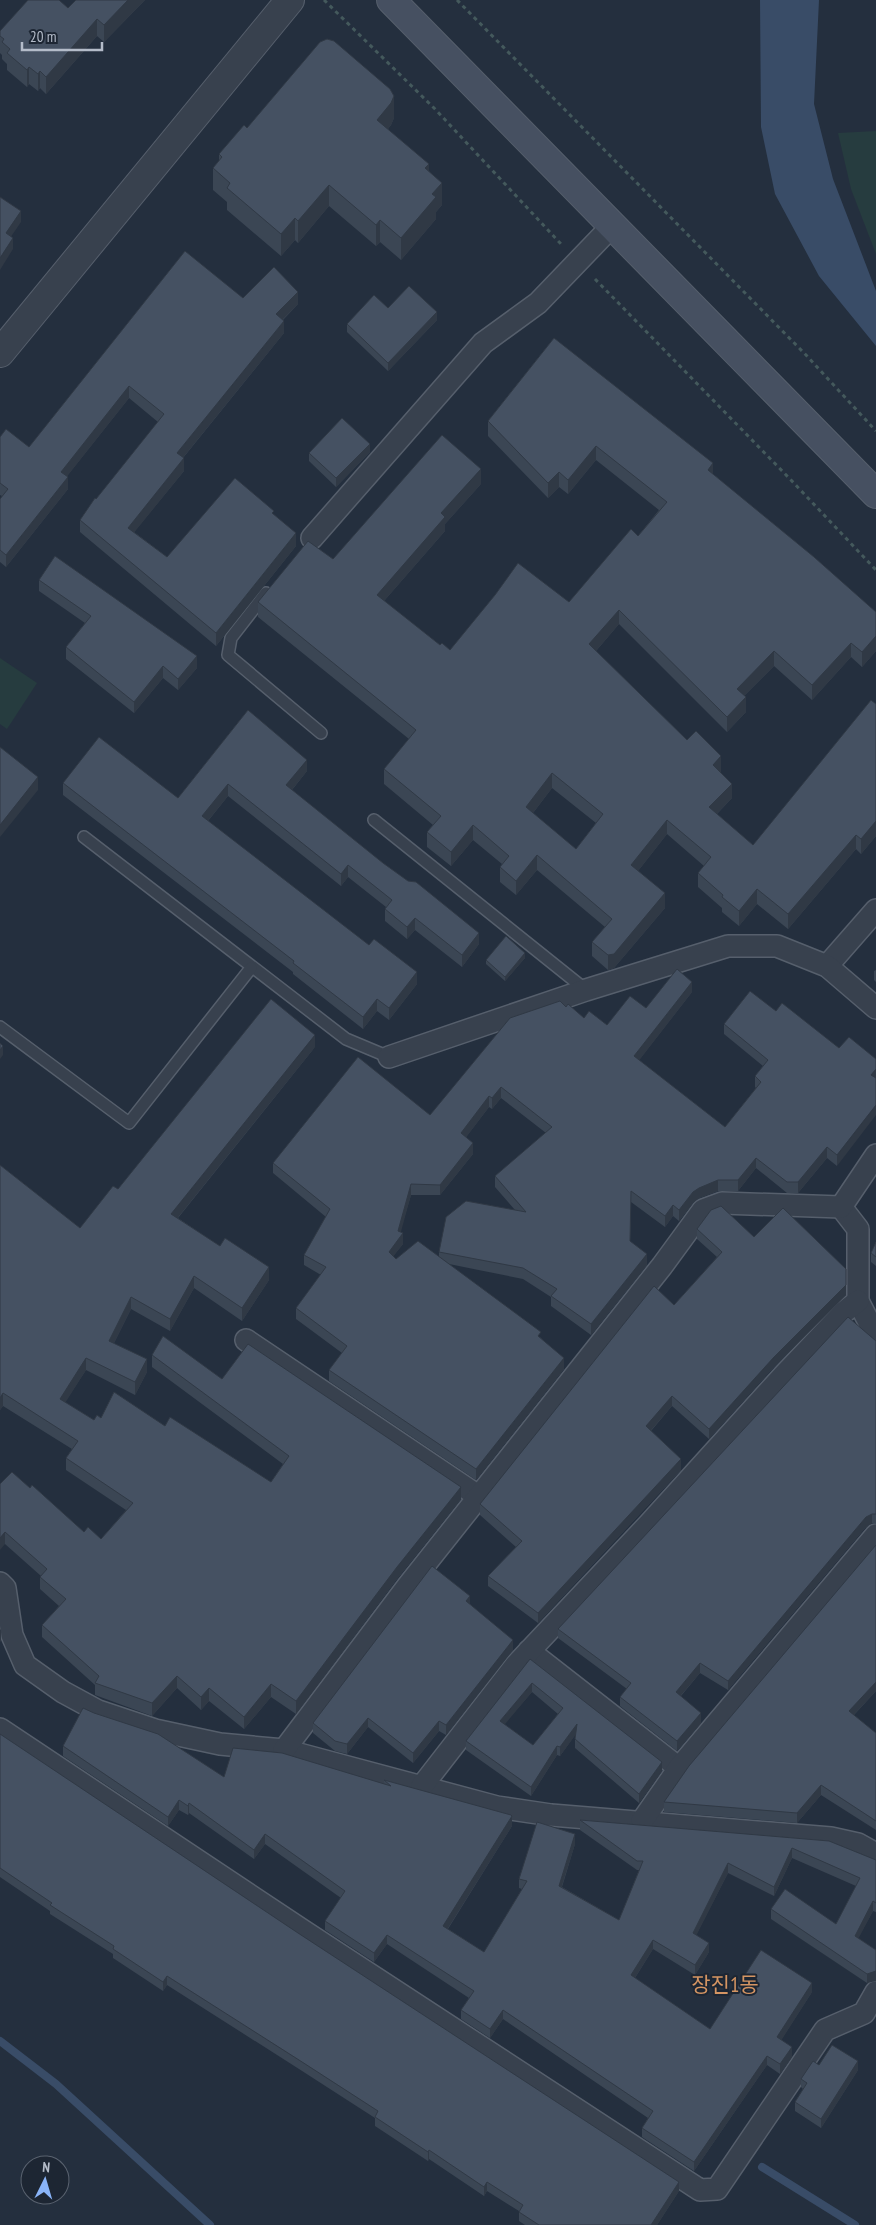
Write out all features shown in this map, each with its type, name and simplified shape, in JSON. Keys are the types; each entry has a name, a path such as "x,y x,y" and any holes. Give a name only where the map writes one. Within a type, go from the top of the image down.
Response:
{"main road":[{"path":"391,0 876,494"}],"street":[{"path":"0,353 290,0"},
{"path":"307,543 483,343 538,303 612,226"},
{"path":"827,966 876,910"},
{"path":"389,1057 586,990 728,946 777,946 827,966 876,1008"},
{"path":"841,1207 876,1155"},
{"path":"284,1750 478,1496 662,1266 703,1210 722,1203 841,1207"},
{"path":"841,1207 858,1229 858,1301 876,1332"},
{"path":"422,1786 530,1650 649,1524 783,1376 844,1312 858,1301"},
{"path":"246,1340 478,1496"},
{"path":"642,1821 679,1768 876,1535"},
{"path":"0,1583 5,1588 12,1635 25,1665 63,1692 98,1711 155,1730 220,1744 284,1750 497,1807 551,1815 831,1838 858,1844 876,1854"},
{"path":"530,1650 679,1768"},
{"path":"0,1729 305,1932 700,2190 717,2189 825,2030 864,2013 876,1992"}],"lane":[{"path":"272,585 230,638 228,655 321,733"},
{"path":"374,820 586,990"},
{"path":"84,837 251,968 346,1039 389,1057"},
{"path":"0,1027 129,1122 251,968"}],"path":[{"path":"324,0 434,109 876,570"},
{"path":"457,0 806,355 876,431"}],"green space":[{"path":"876,131 876,254 851,189 838,133"},
{"path":"0,658 37,683 7,729 0,724"}],"water":[{"path":"760,0 819,0 814,104 833,179 876,291 876,346 819,276 775,194 761,127"}],"building":[{"path":"28,0 59,0 68,8 76,0 128,0 104,25 97,19 46,77 40,71 38,74 29,67 27,70 7,53 10,49 2,42 4,39 0,36 0,31"},
{"path":"327,39 334,41 390,89 394,96 391,103 377,120 429,164 425,168 442,183 432,194 436,197 401,238 380,220 376,225 329,185 298,221 295,218 281,234 227,188 230,183 213,168 222,157 219,154 244,125 247,128 320,42"},
{"path":"0,197 21,211 6,233 13,238 0,258"},
{"path":"185,251 243,298 274,267 298,292 276,314 284,321 177,453 184,458 128,528 167,557 235,478 274,511 272,513 296,533 216,633 80,520 95,498 164,414 129,386 61,472 68,477 6,555 0,550 0,499 8,489 0,483 0,437 6,429 29,447"},
{"path":"409,286 437,312 388,363 347,324 374,295 388,308"},
{"path":"554,338 713,463 708,470 814,557 876,612 876,636 862,652 851,643 812,685 774,651 737,689 746,697 727,717 619,610 589,644 687,740 696,731 721,756 713,765 732,784 709,807 753,845 871,700 876,704 876,821 861,839 856,835 788,914 757,889 739,911 698,873 711,857 667,820 631,865 665,893 614,954 608,955 592,942 612,919 537,855 516,881 500,867 509,856 473,825 451,852 427,832 441,816 384,769 416,730 258,602 308,541 333,559 442,435 481,469 441,513 445,517 377,595 440,645 442,643 450,650 495,595 518,563 569,602 631,529 638,536 667,502 596,446 568,480 559,472 548,483 488,421","holes":["552,773 603,814 576,849 526,807"]},
{"path":"342,418 370,444 336,478 309,453"},
{"path":"55,556 197,656 178,679 163,666 134,702 66,647 91,616 39,580"},
{"path":"248,710 307,760 286,785 383,863 408,881 416,882 479,933 462,955 415,918 407,927 385,909 392,900 348,865 341,874 228,784 202,816 369,945 374,939 417,972 389,1008 377,999 363,1017 293,963 294,961 63,783 99,737 178,798"},
{"path":"0,747 38,777 0,825"},
{"path":"506,936 525,953 505,977 486,960"},
{"path":"677,969 692,982 634,1056 725,1127 761,1082 755,1076 768,1060 724,1024 750,991 776,1011 782,1003 839,1048 849,1037 876,1059 876,1069 871,1075 876,1078 876,1105 837,1155 827,1147 798,1182 787,1182 756,1158 738,1180 718,1180 699,1188 693,1192 679,1210 673,1205 665,1216 631,1191 630,1241 647,1254 591,1324 551,1296 557,1289 523,1268 439,1252 446,1217 466,1201 526,1212 495,1176 552,1127 501,1087 492,1098 489,1096 461,1133 473,1143 440,1185 411,1184 398,1231 403,1233 389,1252 396,1259 418,1241 541,1332 538,1336 564,1358 476,1469 329,1370 347,1346 296,1308 326,1267 304,1255 330,1209 273,1163 358,1057 430,1115 510,1018 560,1001 566,1007 568,1004 584,1018 589,1011 607,1025 630,996 646,1008"},
{"path":"271,999 315,1035 171,1214 220,1246 225,1238 269,1267 242,1308 194,1276 170,1319 131,1297 109,1341 147,1359 135,1382 86,1358 60,1399 94,1420 97,1415 101,1418 114,1392 165,1426 170,1417 271,1482 289,1456 152,1355 163,1336 222,1379 248,1344 461,1487 397,1567 296,1701 271,1684 244,1717 209,1688 201,1697 177,1676 152,1703 95,1683 99,1676 42,1625 66,1599 40,1577 47,1569 5,1532 0,1538 0,1484 12,1472 30,1488 32,1485 84,1532 88,1527 101,1539 133,1503 66,1458 78,1441 3,1393 0,1398 0,1165 80,1228 113,1186 118,1189"},
{"path":"721,1206 754,1237 783,1208 846,1269 846,1285 774,1357 709,1429 672,1396 646,1426 681,1459 538,1613 488,1576 522,1541 480,1504 654,1286 674,1305 722,1252 697,1229 711,1210"},
{"path":"876,1242 876,1257 871,1253"},
{"path":"848,1317 876,1341 876,1514 866,1517 728,1681 700,1663 676,1692 701,1713 677,1741 620,1697 631,1683 558,1629"},
{"path":"876,1545 876,1682 849,1711 876,1733 876,1821 821,1785 797,1813 664,1802 689,1766"},
{"path":"432,1566 470,1596 466,1601 513,1640 446,1725 439,1721 413,1753 368,1718 347,1744 335,1741 313,1723"},
{"path":"530,1659 662,1762 639,1794 575,1739 577,1724 560,1747 557,1746 531,1787 466,1741","holes":["532,1683 563,1708 533,1745 500,1721"]},
{"path":"83,1708 158,1734 224,1777 233,1748 282,1753 391,1786 384,1780 511,1815 443,1926 484,1952 527,1881 519,1879 537,1822 575,1834 559,1886 619,1920 643,1861 637,1861 580,1820 829,1841 876,1860 876,1903 873,1901 855,1936 876,1950 876,1971 867,1974 771,1909 785,1889 836,1924 860,1878 792,1848 774,1887 728,1863 693,1933 709,1943 695,1965 653,1940 631,1975 710,2029 761,1950 812,1983 777,2037 792,2047 780,2064 767,2056 694,2162 642,2128 653,2111 503,2010 490,2029 461,2010 474,1991 387,1935 374,1953 325,1921 345,1891 265,1834 254,1850 189,1803 188,1806 179,1800 168,1817 63,1746"},
{"path":"0,1734 298,1933 679,2182 651,2225 539,2225 519,2212 523,2205 487,2182 484,2187 429,2150 428,2152 375,2117 378,2111 167,1976 163,1982 113,1949 114,1946 50,1905 52,1903 0,1868"},
{"path":"832,2045 858,2061 821,2119 795,2102 807,2083 801,2079 813,2061 819,2065"}],"waterway":[{"path":"0,2041 56,2084 210,2225"},
{"path":"762,2167 855,2225"}],"district":[{"name":"장진1동","path":"725,1985"}]}
